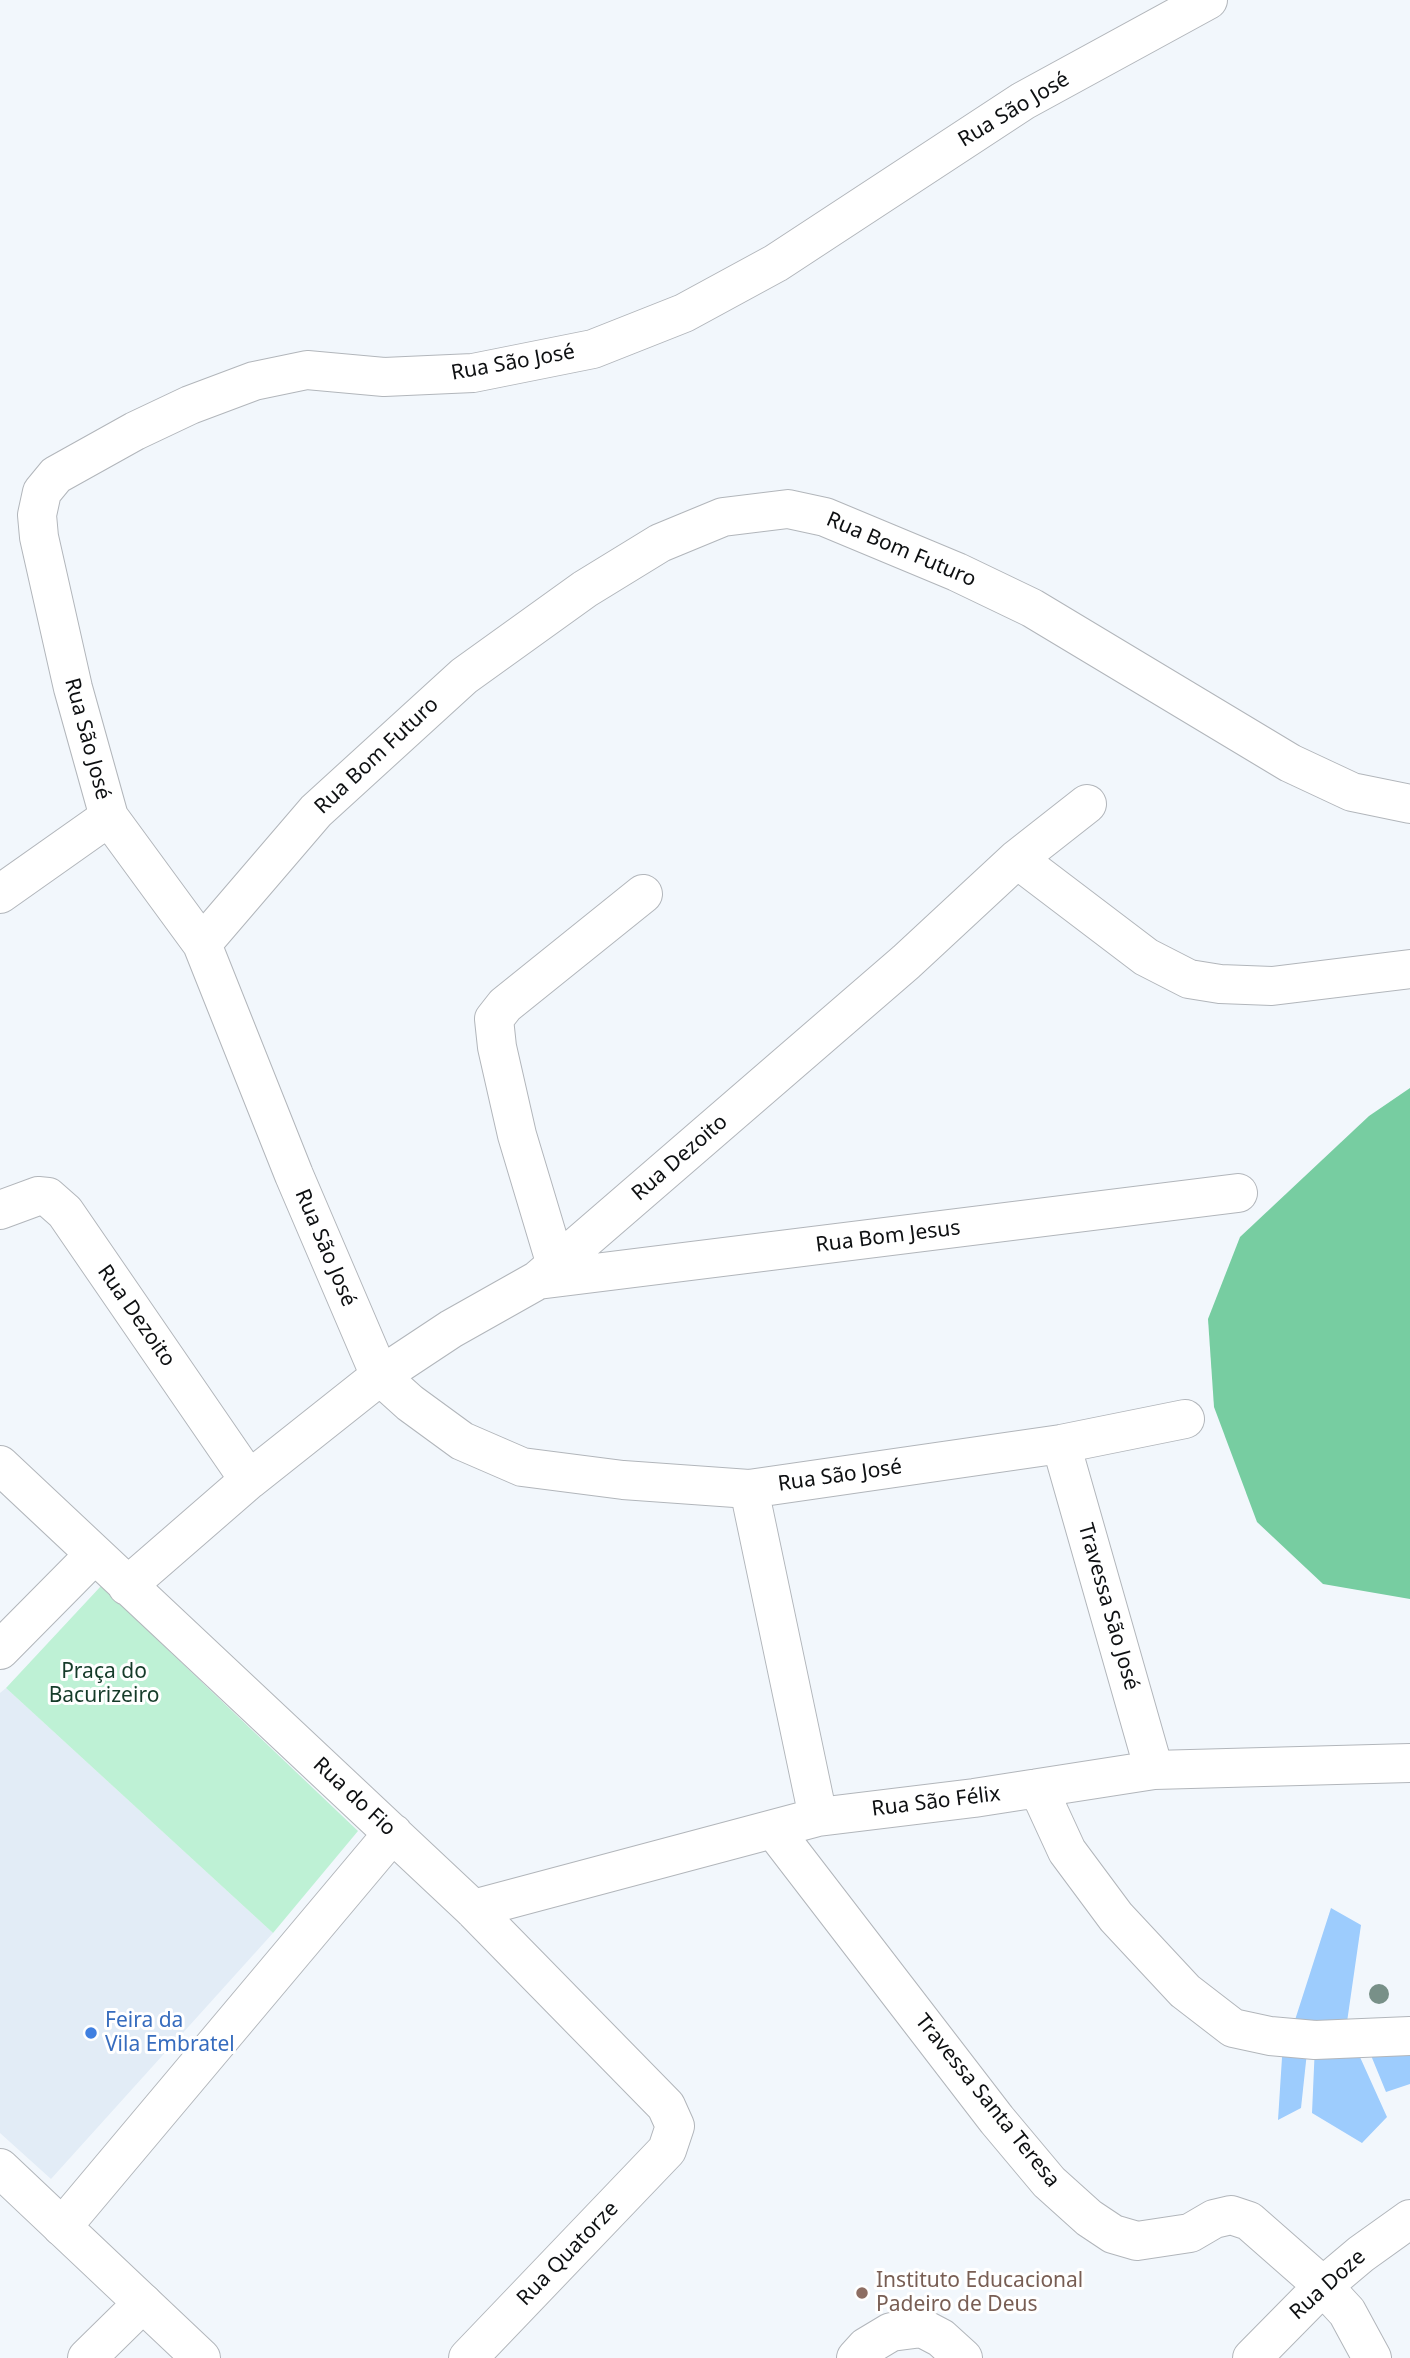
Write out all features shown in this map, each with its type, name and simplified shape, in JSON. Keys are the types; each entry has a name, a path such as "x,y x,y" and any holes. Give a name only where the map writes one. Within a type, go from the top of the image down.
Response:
{"street":[{"name":"Rua São José","path":"1185,1419 1061,1444 749,1489 623,1480 522,1467 462,1441 410,1403 380,1376 294,1175 202,944 108,817 73,688 39,537 37,515 42,492 56,475 146,425 254,381 307,370 384,377 473,373 593,349 684,313 776,263 1023,101 1208,0"},
{"name":"Rua Bom Futuro","path":"202,944 316,811 464,676 585,589 660,543 723,517 788,509 825,517 957,572 1032,608 1290,762 1352,792 1410,804"},
{"name":"Rua Dezoito","path":"127,1586 249,1480 380,1376 451,1329 547,1273 906,962 1017,859 1087,804"},
{"path":"0,894 108,817"},
{"path":"1017,859 1146,957 1189,979 1220,984 1272,986 1410,969"},
{"path":"547,1273 497,1047 494,1019 505,1005 643,894"},
{"name":"Rua Bom Jesus","path":"547,1273 1238,1193"},
{"name":"Rua Dezoito","path":"0,1210 38,1196 48,1197 65,1212 249,1480"},
{"name":"Travessa São José","path":"1061,1444 1154,1770"},
{"name":"Rua do Fio","path":"0,1465 473,1909 666,2106 675,2126 667,2150"},
{"path":"749,1489 818,1817"},
{"path":"0,1650 94,1555"},
{"name":"Rua São Félix","path":"473,1909 818,1817 1154,1770 1410,1763"},
{"path":"1038,1788 1067,1851 1116,1917 1185,1991 1233,2028 1270,2036 1315,2040 1410,2036"},
{"name":"Travessa Santa Teresa","path":"775,1830 997,2120 1049,2182 1089,2218 1113,2234 1137,2241 1190,2232 1214,2219 1231,2215 1249,2221 1323,2286 1347,2312 1372,2358"},
{"path":"62,2227 393,1833"},
{"name":"Rua Quatorze","path":"468,2358 667,2150"},
{"path":"0,2168 201,2358"},
{"name":"Rua Doze","path":"1252,2358 1323,2286 1361,2254 1410,2219"},
{"path":"87,2358 142,2303"},
{"path":"856,2358 866,2347 891,2332 922,2328 941,2338 962,2358"}],"shaded area":[{"name":"Feira da Vila Embratel","path":"6,1688 273,1933 51,2179 0,2133 0,1693"}],"green space":[{"path":"1410,1088 1410,1599 1323,1584 1257,1522 1214,1407 1208,1319 1240,1237 1369,1116"},
{"name":"Praça do Bacurizeiro","path":"101,1586 358,1831 273,1933 6,1688"}],"building":[{"path":"1331,1908 1361,1925 1347,2022 1295,2020"},
{"path":"1283,2042 1308,2043 1301,2108 1278,2120"},
{"path":"1315,2045 1355,2046 1387,2117 1362,2143 1312,2113"},
{"path":"1410,2047 1410,2084 1386,2092 1370,2053"}],"place":[{"name":"Feira da Vila Embratel","path":"91,2033"},
{"name":"Instituto Educacional Padeiro de Deus","path":"862,2293"}]}
